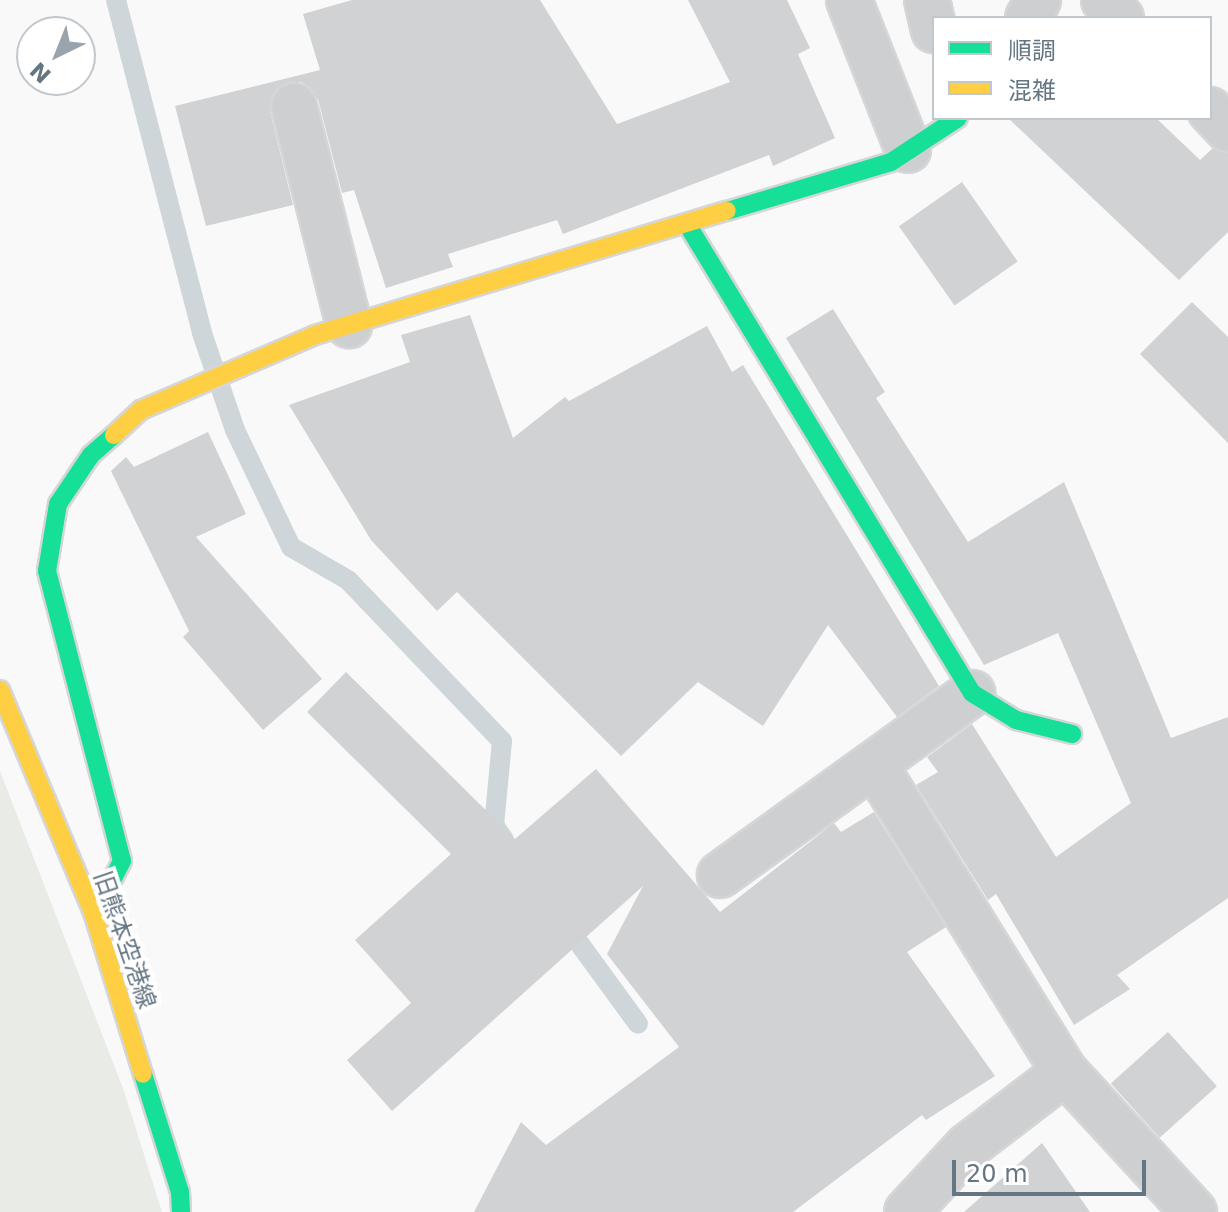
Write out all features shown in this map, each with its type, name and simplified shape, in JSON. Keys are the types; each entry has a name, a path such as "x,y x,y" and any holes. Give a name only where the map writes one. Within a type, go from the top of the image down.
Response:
{"street":[{"path":"849,0 908,150"},
{"path":"927,0 932,21"},
{"path":"1104,0 1119,16"},
{"path":"294,106 349,325"},
{"path":"1212,112 1228,129"},
{"path":"94,915 122,861 47,571 58,504 91,455 141,410 204,379 349,325 891,162 955,120"},
{"path":"687,224 972,693 1016,720 1072,734"},
{"name":"旧熊本空港線","path":"0,690 94,915 180,1192 181,1212"},
{"path":"720,875 972,693"},
{"path":"875,766 1065,1072 1194,1212"},
{"path":"907,1212 967,1147 1065,1072"}],"shaded area":[{"path":"0,771 124,1091 162,1212 0,1212"}],"building":[{"path":"352,0 540,0 617,124 730,82 688,0 787,0 810,48 798,54 835,138 773,166 769,155 563,234 557,220 448,254 453,267 386,288 354,190 342,193 318,99 302,82 289,82 276,89 270,111 293,205 206,226 175,106 320,70 303,14"},
{"path":"1010,120 1158,120 1200,160 1213,148 1228,153 1228,232 1179,280"},
{"path":"962,182 1018,261 955,306 899,226"},
{"path":"1192,302 1228,337 1228,443 1140,354"},
{"path":"833,309 885,392 876,398 968,542 1064,482 1171,738 1228,717 1228,898 1117,975 1130,989 1074,1025 996,894 988,900 916,785 938,772 927,757 972,724 1056,857 1131,803 1058,633 984,665 786,338"},
{"path":"470,315 513,438 565,397 569,401 707,326 732,372 743,365 939,686 897,717 828,625 763,726 698,682 621,756 457,592 437,611 371,540 289,405 410,362 401,335"},
{"path":"208,432 246,514 196,537 322,679 263,730 183,637 189,631 111,471 126,457 134,467"},
{"path":"346,672 515,839 596,769 720,912 834,823 841,832 874,812 946,927 907,952 995,1076 926,1120 922,1115 793,1212 474,1212 521,1122 546,1145 679,1047 607,954 643,886 392,1111 347,1060 411,1003 355,940 451,854 307,712"},
{"path":"1168,1032 1217,1086 1160,1138 1111,1084"},
{"path":"1042,1143 1090,1212 964,1212"}],"waterway":[{"path":"116,0 202,333 235,430 291,547 348,580 502,741 494,825 504,840"},
{"path":"563,921 638,1024"}],"traffic: fast":[{"path":"727,211 891,162 955,120"},
{"path":"687,224 972,693 1016,720 1072,734"},
{"path":"94,915 122,861 47,571 58,504 91,455 114,435"},
{"path":"143,1074 180,1192 181,1212"}],"traffic: slow":[{"path":"114,435 141,410 315,335 727,211"},
{"path":"0,690 94,915 143,1074"}]}
